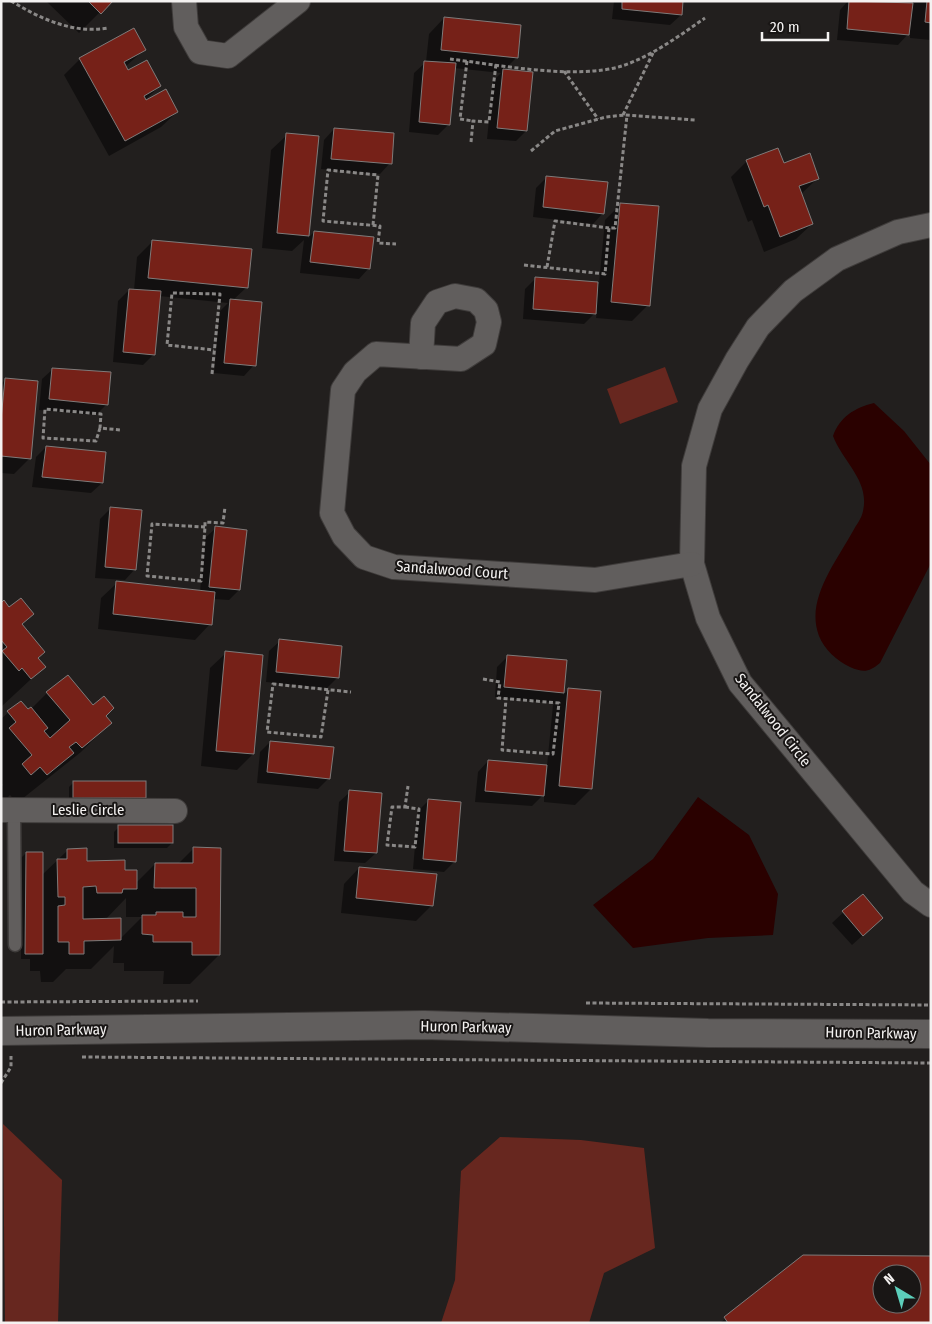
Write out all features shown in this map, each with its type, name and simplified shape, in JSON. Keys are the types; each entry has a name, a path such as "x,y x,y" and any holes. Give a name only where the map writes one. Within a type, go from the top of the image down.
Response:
{"street":[{"path":"184,1 186,27 200,52 228,56 298,1"},
{"name":"Sandalwood Circle","path":"931,225 898,232 838,259 793,291 758,327 710,409 694,466 692,564 708,618 740,683 913,892 931,905"},
{"name":"Sandalwood Court","path":"421,357 376,354 355,372 343,390 332,514 344,536 364,557 394,567 596,580 692,564"},
{"name":"Leslie Circle","path":"7,810 175,811"},
{"name":"Huron Parkway","path":"1,1031 424,1025 708,1033 931,1034"}],"lane":[{"path":"7,810 15,944"}],"path":[{"path":"11,1 32,13 62,26 91,31 108,28"},
{"path":"450,59 564,71 593,70 621,66 653,52 705,18"},
{"path":"547,267 555,221 615,228 625,116 653,52"},
{"path":"467,61 460,119 472,121 488,122 496,64"},
{"path":"564,71 598,119"},
{"path":"531,151 555,130 598,119 625,116 695,120"},
{"path":"471,142 472,121"},
{"path":"373,225 378,175 328,170 323,221 380,226 378,243 396,244"},
{"path":"524,265 605,274 609,228"},
{"path":"212,374 220,294 172,293 167,345 214,350"},
{"path":"45,409 101,414 100,428 96,442 43,438 45,409"},
{"path":"100,428 121,430"},
{"path":"205,527 152,524 147,576 201,581 205,527 205,522 223,524 225,507"},
{"path":"483,679 500,682 498,698 559,703 553,754 502,750 506,699"},
{"path":"328,690 321,737 268,732 273,684 351,692"},
{"path":"405,807 408,786"},
{"path":"392,807 405,807 419,809 415,847 387,845 392,807"},
{"path":"1,1056 21,1056"},
{"path":"1,1083 11,1067 11,1056"},
{"path":"80,1057 931,1063"}],"shaded area":[{"path":"665,367 678,402 620,424 607,389"},
{"path":"874,403 904,431 931,465 931,563 880,663 869,670 863,671 850,667 840,661 824,645 819,636 816,609 824,582 863,511 863,490 833,436 836,429 849,414"},
{"path":"698,797 749,835 778,894 773,935 708,938 633,948 593,905 653,859"},
{"path":"3,1124 62,1180 58,1323 5,1323"},
{"path":"500,1137 581,1140 644,1148 655,1248 604,1273 589,1323 441,1323 455,1280 461,1171"}],"building":[{"path":"88,1 113,1 101,14"},
{"path":"622,1 683,1 682,15 622,9"},
{"path":"849,1 913,3 909,35 847,29"},
{"path":"927,1 931,1 931,23 925,22"},
{"path":"444,17 521,25 518,58 441,50"},
{"path":"134,28 146,50 124,62 128,70 147,60 161,86 144,96 146,100 166,89 178,112 125,141 79,58"},
{"path":"424,61 456,63 450,125 419,122"},
{"path":"503,69 533,72 527,131 497,128"},
{"path":"334,128 394,133 392,164 331,159"},
{"path":"286,133 319,136 309,236 277,233"},
{"path":"778,148 784,163 810,153 819,179 799,186 813,224 780,237 768,205 764,207 746,160"},
{"path":"546,176 608,182 604,214 543,207"},
{"path":"620,203 659,206 650,306 611,302"},
{"path":"314,231 374,237 370,269 310,262"},
{"path":"152,240 252,249 248,288 148,278"},
{"path":"535,277 598,282 596,314 533,309"},
{"path":"129,289 161,291 155,355 123,352"},
{"path":"230,299 262,302 256,366 224,363"},
{"path":"52,368 111,372 108,405 49,399"},
{"path":"5,378 38,381 31,459 1,456 1,420"},
{"path":"46,446 106,452 103,483 42,477"},
{"path":"110,507 142,510 136,570 105,567"},
{"path":"215,526 247,530 240,590 209,587"},
{"path":"116,581 215,592 212,625 113,614"},
{"path":"21,598 34,614 22,624 45,652 38,658 46,667 31,679 22,668 19,671 2,651 7,647 1,640 1,603 4,600 9,607"},
{"path":"279,639 342,646 339,678 276,672"},
{"path":"225,651 263,655 254,754 216,751"},
{"path":"507,655 567,660 564,693 504,687"},
{"path":"68,675 93,705 104,696 114,708 106,716 112,723 82,748 76,742 69,747 74,753 47,775 40,767 31,775 22,764 32,755 9,728 16,722 7,711 21,701 28,709 31,707 48,728 44,731 50,738 70,720 46,692"},
{"path":"568,688 601,691 592,789 559,786"},
{"path":"270,741 334,747 330,779 267,772"},
{"path":"488,760 547,765 544,796 485,791"},
{"path":"73,781 146,781 146,798 73,798"},
{"path":"349,790 382,793 377,853 344,851"},
{"path":"428,799 461,802 456,862 423,859"},
{"path":"118,825 173,825 173,843 118,843"},
{"path":"193,847 221,848 220,955 192,955 192,942 153,942 153,935 142,934 142,915 156,915 156,912 183,912 183,917 196,917 196,888 154,888 155,863 193,863"},
{"path":"87,848 87,861 125,860 125,870 137,870 137,889 123,889 122,893 97,893 96,886 83,887 83,919 121,918 121,940 84,941 84,954 69,954 69,942 58,942 58,906 65,905 65,897 58,897 57,859 67,859 67,849"},
{"path":"26,852 43,852 43,954 25,954"},
{"path":"359,867 437,874 433,906 356,898"},
{"path":"863,894 883,918 863,936 842,911"},
{"path":"803,1255 931,1256 931,1323 728,1323 724,1317"}]}
